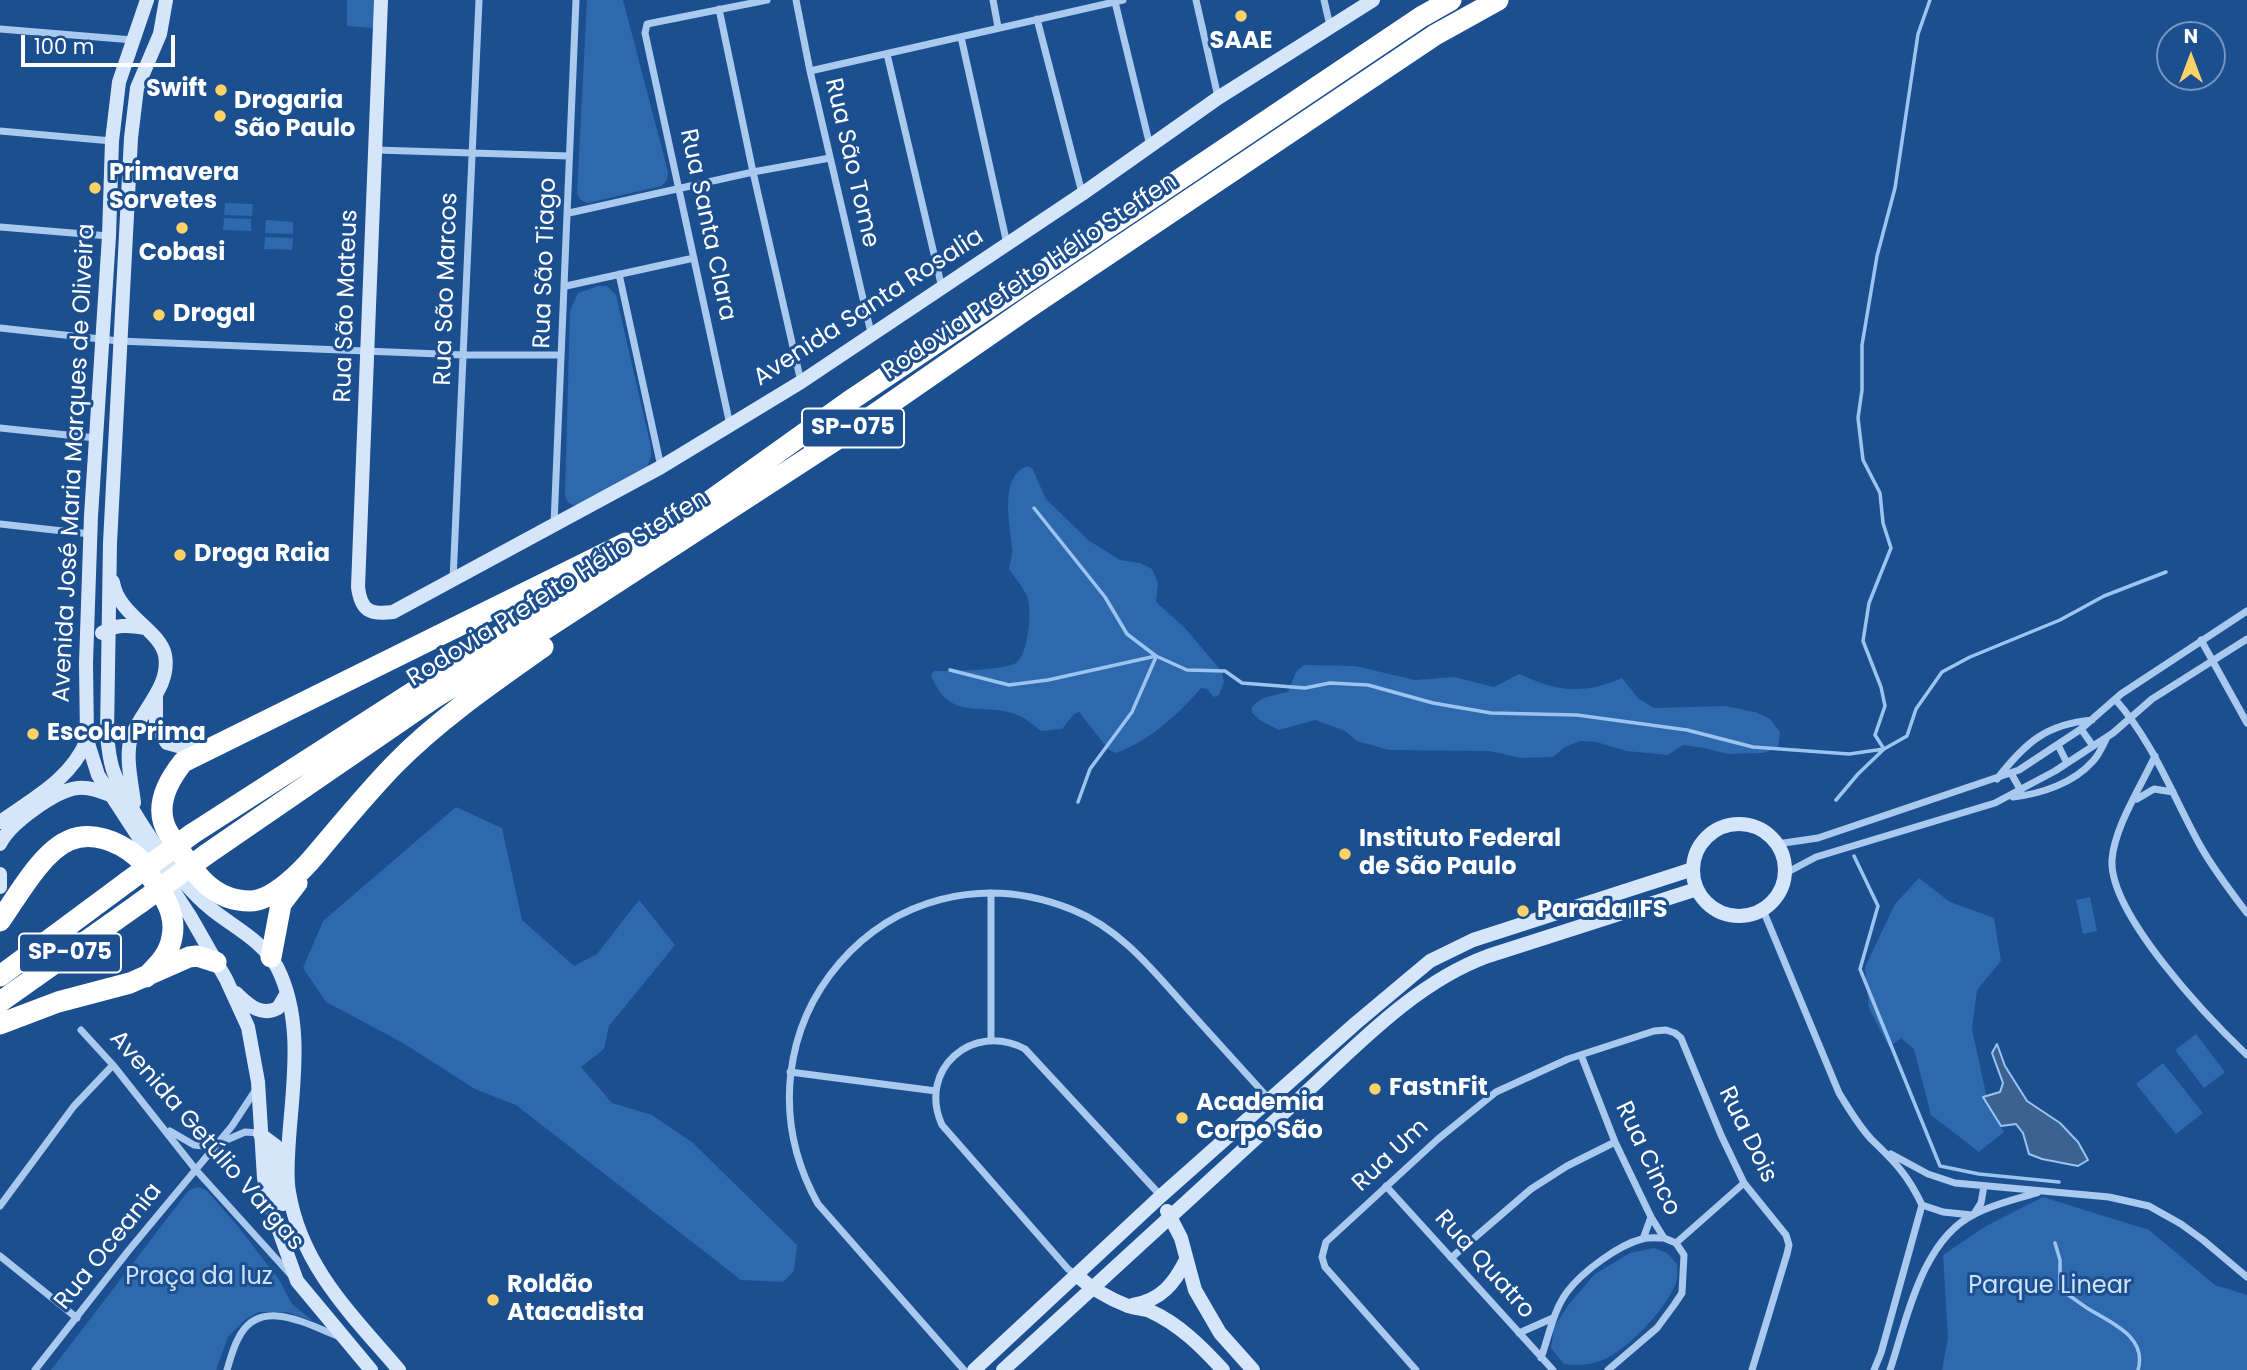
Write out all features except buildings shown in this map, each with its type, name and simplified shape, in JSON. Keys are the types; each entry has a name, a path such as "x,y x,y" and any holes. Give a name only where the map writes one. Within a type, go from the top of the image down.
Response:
{"highway":[{"name":"Rodovia Prefeito Hélio Steffen","path":"0,1002 207,853 434,698 522,645 709,513 848,402 1421,17 1451,0"},
{"name":"Rodovia Prefeito Hélio Steffen","path":"0,976 192,834 709,513 1435,35 1498,0"},
{"path":"709,513 625,591 467,702 395,764 310,862 284,886 259,900 229,898 204,885 166,829 162,804 165,789 183,762 709,513"},
{"path":"0,921 56,848 69,840 98,837 137,857 167,901 173,918 172,938 167,954 146,976"},
{"path":"271,957 281,904 329,839"},
{"path":"0,1024 58,1002 146,976 188,957 197,956 216,962"}],"street":[{"name":"Avenida José Maria Marques de Oliveira","path":"147,0 119,82 112,141 91,534 87,740 94,766 110,795 206,943"},
{"name":"Avenida José Maria Marques de Oliveira","path":"166,0 160,34 138,83 131,138 107,629 108,751 114,772 134,811 181,880 211,909 251,937 271,957"},
{"name":"Rua São Mateus","path":"369,611 360,600 358,587 381,0"},
{"name":"Rua São Marcos","path":"453,580 479,0"},
{"name":"Rua São Tiago","path":"554,527 576,0"},
{"path":"767,0 719,9 801,382"},
{"name":"Rua São Tome","path":"796,0 810,71 872,333"},
{"path":"993,0 998,27"},
{"path":"1196,0 1218,98"},
{"path":"1324,0 1330,26"},
{"name":"Avenida Santa Rosalia","path":"369,611 394,612 662,467 801,382 1082,194 1218,98 1373,0"},
{"path":"810,71 1119,1 1150,145"},
{"name":"Rua Santa Clara","path":"719,9 647,24 645,33 730,425"},
{"path":"1037,19 1082,194"},
{"path":"0,29 133,40 146,51 138,83"},
{"path":"961,37 1007,244"},
{"path":"887,54 942,288"},
{"path":"117,103 120,114 120,142 131,138"},
{"path":"0,131 112,141"},
{"path":"376,150 569,156"},
{"path":"569,213 753,172 830,158"},
{"path":"0,227 109,236"},
{"path":"566,286 694,258"},
{"path":"619,274 662,467"},
{"path":"0,328 119,341 464,355 561,355"},
{"path":"0,428 96,438"},
{"path":"0,524 91,534"},
{"path":"110,566 116,594 144,628 157,638 165,655 163,681 131,738 129,752 134,811"},
{"path":"1777,844 1818,838 2011,773 2058,745 2115,699 2247,611"},
{"path":"87,648 94,638 107,629 129,625 144,628"},
{"path":"1786,873 1816,857 2021,791 2108,736 2152,699 2247,639"},
{"path":"2201,640 2247,723"},
{"path":"156,694 156,727 167,743 176,748 210,748"},
{"path":"2115,699 2131,717 2155,756 2201,847 2247,913"},
{"path":"1996,779 2034,739 2056,726 2092,720"},
{"path":"2081,729 2093,746"},
{"path":"2005,798 2045,791 2070,779 2091,764 2108,736"},
{"path":"0,822 64,776 80,758 87,740"},
{"path":"2058,745 2067,763"},
{"path":"2155,756 2116,840 2112,857 2115,885 2134,921 2186,992 2247,1055"},
{"path":"2011,773 2021,791"},
{"path":"0,844 9,830 59,794 80,788 110,795"},
{"path":"2134,801 2154,789 2174,792"},
{"path":"1741,824 1767,833 1777,844 1784,858 1786,873 1774,900 1763,910 1748,916 1726,914 1706,902 1697,889 1693,869 1696,854 1713,832 1726,826 1741,824"},
{"path":"974,1370 1161,1196 1410,976 1448,950 1693,869"},
{"path":"0,874 0,887"},
{"path":"1003,1370 1402,1006 1444,975 1488,956 1697,889"},
{"path":"964,1370 818,1204 802,1171 792,1136 788,1100 790,1072 800,1028 816,995 837,965 863,939 891,920 923,905 956,897 991,893 1025,896 1059,904 1091,918 1134,950 1269,1100"},
{"path":"991,893 991,1040"},
{"path":"1763,910 1839,1093 1871,1138 1909,1179 1922,1205 1874,1370"},
{"name":"Avenida Getúlio Vargas","path":"206,943 248,1027 258,1082 261,1157 269,1203 297,1281"},
{"name":"Avenida Getúlio Vargas","path":"271,957 287,993 294,1022 289,1190 303,1245 328,1285 399,1370"},
{"path":"230,987 256,1010 264,1012 278,1008 287,993"},
{"name":"Avenida Getúlio Vargas","path":"81,1030 113,1065 196,1170 297,1281 371,1370"},
{"name":"Rua Um","path":"1416,1370 1329,1273 1322,1256 1326,1242 1480,1103 1531,1074 1581,1055 1654,1031 1666,1030 1675,1033"},
{"name":"Rua Dois","path":"1675,1033 1688,1052 1721,1135 1744,1183 1782,1228 1789,1245 1752,1370"},
{"path":"1223,1370 1207,1352 1174,1324 1148,1311 1128,1306 1093,1288 1068,1269 947,1133 939,1117 936,1091 941,1073 951,1059 965,1048 991,1040 1009,1042 1032,1055 1161,1196 1168,1217 1181,1238 1195,1290 1214,1323 1253,1370"},
{"name":"Rua Cinco","path":"1581,1055 1615,1142 1651,1217 1664,1238 1676,1243 1684,1255 1682,1293 1657,1328 1607,1369"},
{"path":"0,1206 80,1099 113,1065"},
{"path":"790,1072 936,1091"},
{"name":"Rua Oceania","path":"35,1370 129,1250 245,1110 258,1082"},
{"path":"163,1126 194,1145 213,1147"},
{"name":"Rua Oceania","path":"213,1147 233,1135 245,1132 260,1134"},
{"path":"260,1134 276,1146 278,1183 289,1229 303,1245"},
{"path":"1451,1258 1531,1189 1567,1166 1615,1142"},
{"path":"1884,1150 1943,1180 2109,1197 2149,1206 2181,1224 2247,1277"},
{"path":"1676,1243 1744,1183"},
{"name":"Rua Quatro","path":"1386,1186 1548,1368"},
{"path":"1973,1215 1981,1203 1984,1186"},
{"path":"1890,1370 1924,1268 1952,1230 1973,1215 2042,1192"},
{"path":"1922,1205 1943,1212 1973,1215"},
{"path":"1643,1239 1651,1217"},
{"path":"1541,1358 1553,1318 1567,1292 1594,1266 1643,1239 1664,1238"},
{"path":"0,1256 77,1318"},
{"path":"1128,1306 1146,1302 1163,1293 1174,1282 1186,1260"},
{"path":"227,1370 238,1337 254,1319 265,1314 288,1318 344,1338"},
{"path":"1519,1333 1553,1318"}],"green space":[{"path":"347,0 374,0 373,28 347,26"},
{"path":"587,0 623,0 668,172 667,180 662,186 587,203 577,194"},
{"path":"225,203 253,204 252,216 224,215"},
{"path":"224,218 251,219 251,231 223,230"},
{"path":"266,220 293,222 293,234 265,233"},
{"path":"265,237 293,238 292,250 264,249"},
{"path":"598,286 607,286 616,295 651,447 651,457 647,467 580,504 572,505 565,494 570,311 578,293"},
{"path":"1027,466 1032,468 1046,499 1088,540 1120,560 1140,563 1152,569 1158,583 1156,602 1185,628 1222,672 1224,682 1219,695 1214,697 1207,689 1201,688 1162,726 1139,742 1115,753 1108,749 1079,712 1074,714 1062,729 1041,731 1027,720 1005,711 969,708 948,700 931,675 934,671 1008,666 1016,663 1024,651 1030,611 1027,596 1009,569 1012,550 1008,502 1013,480 1018,472"},
{"path":"1304,665 1355,666 1415,680 1454,677 1494,687 1519,674 1546,685 1570,689 1594,687 1622,678 1638,698 1654,708 1725,706 1755,712 1770,719 1780,732 1778,748 1763,753 1728,754 1683,745 1668,755 1627,751 1596,742 1580,741 1565,747 1553,757 1521,758 1489,751 1389,750 1357,741 1345,731 1315,720 1279,730 1252,713 1252,707 1260,700 1288,692 1296,672"},
{"path":"456,807 502,828 522,920 574,966 597,954 639,900 675,945 609,1026 604,1049 581,1067 612,1103 652,1115 693,1143 797,1245 794,1271 783,1282 741,1280 516,1105 475,1089 403,1043 326,1002 303,968 323,921"},
{"path":"1919,878 1950,902 1994,918 2001,961 1977,990 1972,1029 1987,1098 2004,1132 1979,1152 1931,1115 1914,1049 1901,1038 1889,1047 1869,1008 1865,967 1895,904"},
{"path":"2090,897 2097,931 2083,934 2076,900"},
{"path":"2196,1034 2225,1072 2204,1088 2175,1050"},
{"path":"2163,1063 2203,1113 2176,1134 2136,1084"},
{"name":"Praça da luz","path":"198,1187 206,1190 237,1225 280,1281 292,1304 313,1321 287,1312 259,1312 246,1319 228,1337 216,1370 51,1370 189,1190"},
{"name":"Parque Linear","path":"2043,1197 2149,1230 2215,1285 2247,1295 2247,1370 1942,1370 1948,1338 1943,1255 1986,1226"},
{"path":"1654,1248 1667,1253 1677,1264 1677,1280 1658,1313 1627,1344 1607,1358 1586,1364 1564,1364 1551,1348 1554,1327 1569,1304 1595,1274 1630,1253"}],"shaded area":[{"path":"1997,1044 2005,1066 2027,1101 2060,1123 2078,1142 2088,1160 2078,1166 2029,1154 2023,1133 2016,1124 2001,1126 1983,1097 2000,1092 2003,1083 1992,1053"}],"waterway":[{"path":"1930,0 1918,34 1895,188 1877,256 1862,345 1862,390 1858,418 1863,460 1880,493 1883,523 1891,548 1869,603 1863,641 1881,687 1885,706 1875,735 1884,749 1907,736 1916,709 1942,672 1970,657 2060,620 2104,596 2166,572"},
{"path":"1034,508 1105,597 1127,634 1156,656 1187,670 1225,671 1242,683 1305,688 1330,683 1368,685 1433,703 1491,713 1577,715 1687,730 1753,747 1849,754 1884,749 1836,800"},
{"path":"950,670 1009,685 1048,680 1156,656"},
{"path":"1078,802 1090,769 1132,712 1156,657"},
{"path":"1854,856 1878,906 1860,969 1940,1166 1979,1174 2059,1182"},
{"path":"2055,1243 2060,1260 2060,1289 2132,1339 2140,1358 2138,1370"}],"place":[{"name":"SAAE","path":"1241,16"},
{"name":"Swift","path":"221,90"},
{"name":"Drogaria São Paulo","path":"220,116"},
{"name":"Primavera Sorvetes","path":"95,188"},
{"name":"Cobasi","path":"182,228"},
{"name":"Drogal","path":"159,315"},
{"name":"Droga Raia","path":"180,555"},
{"name":"Escola Prima","path":"33,734"},
{"name":"Instituto Federal de São Paulo","path":"1345,854"},
{"name":"Parada IFS","path":"1523,911"},
{"name":"FastnFit","path":"1375,1089"},
{"name":"Academia Corpo São","path":"1182,1118"},
{"name":"Roldão Atacadista","path":"493,1300"}]}
